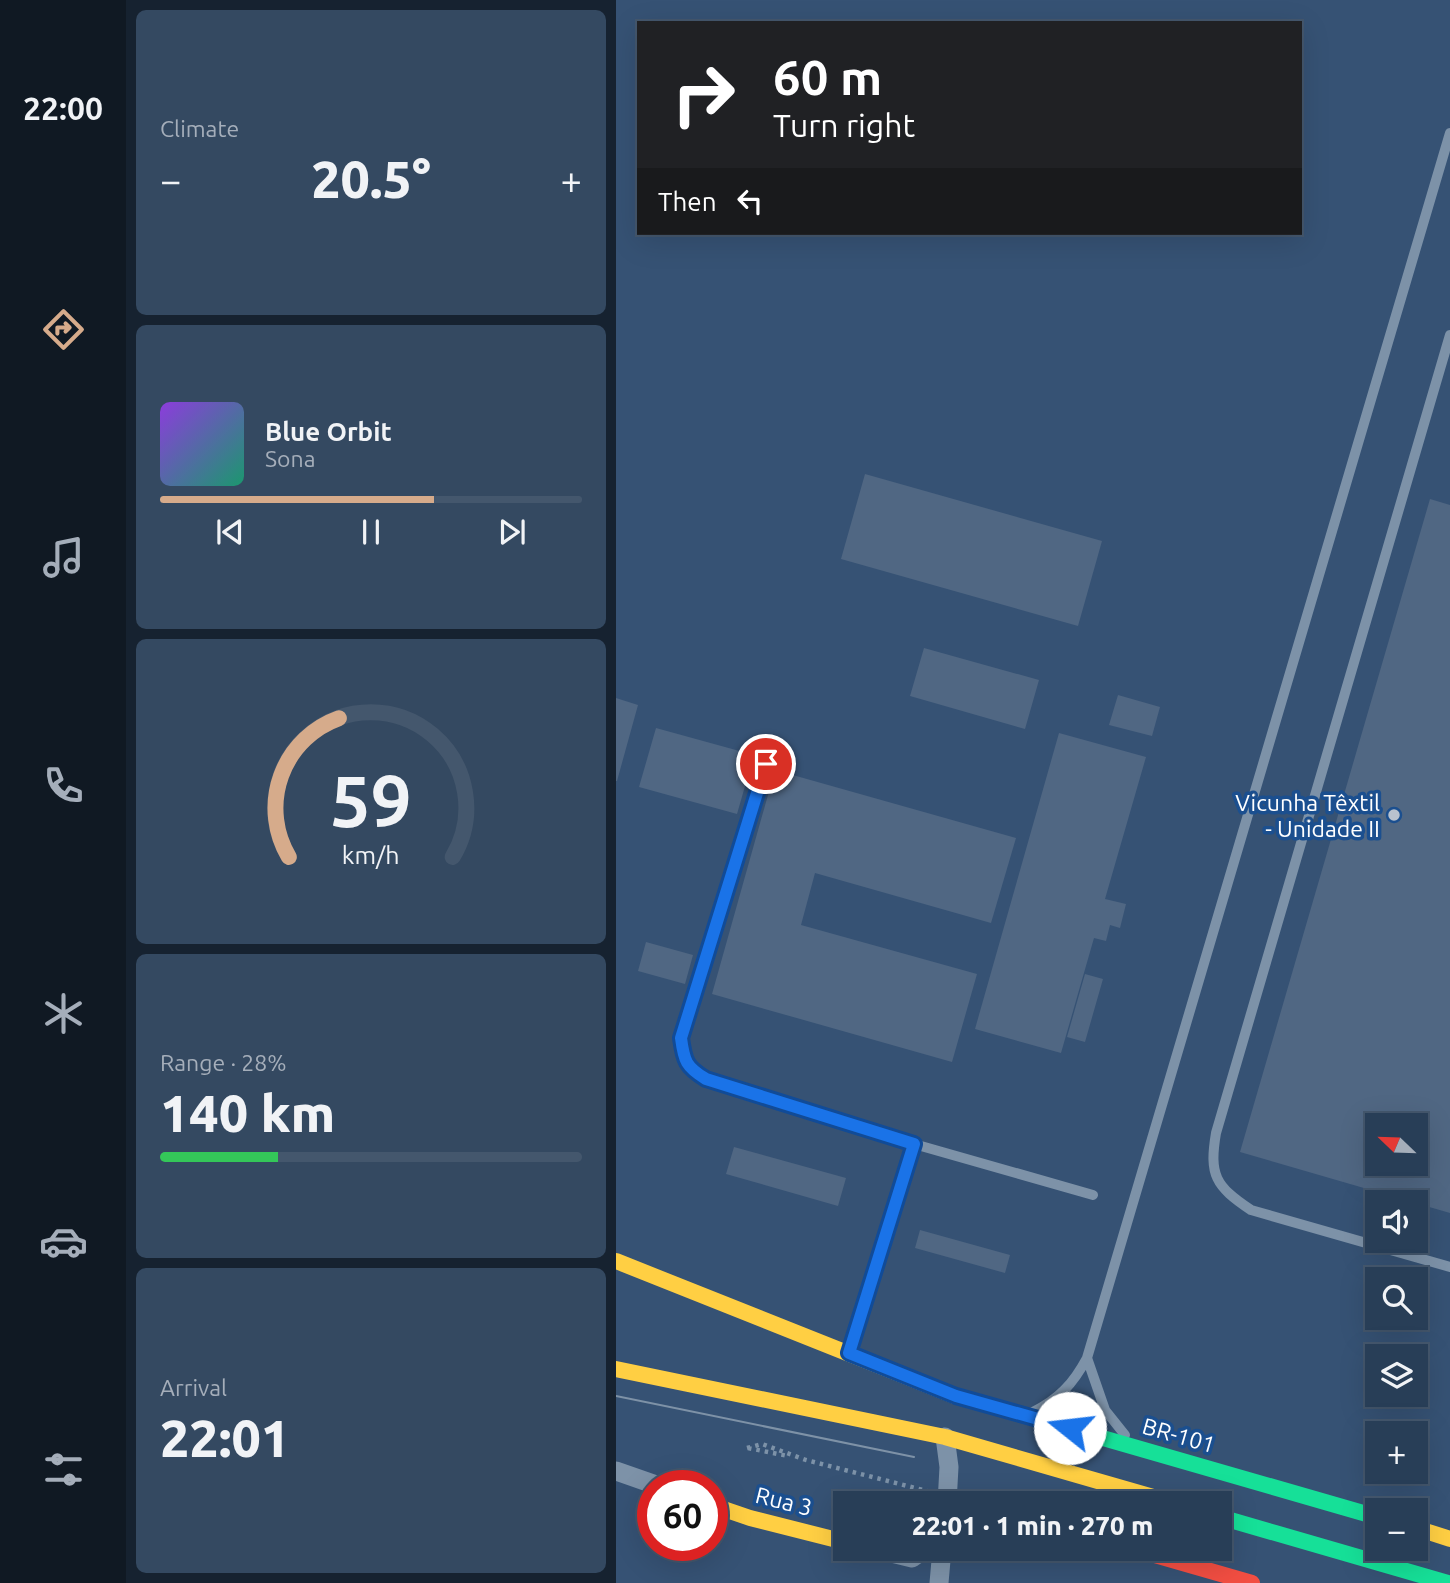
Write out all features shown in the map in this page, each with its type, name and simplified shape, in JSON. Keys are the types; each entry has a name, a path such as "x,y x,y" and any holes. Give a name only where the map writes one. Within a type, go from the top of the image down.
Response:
{"main road":[{"name":"BR-101","path":"616,1261 956,1396 1365,1513"},
{"path":"616,1369 945,1437 1132,1491"},
{"name":"Rua 3","path":"728,1510 833,1539"},
{"path":"1232,1520 1448,1583"},
{"path":"1428,1532 1450,1539"},
{"path":"1176,1561 1252,1583"}],"street":[{"path":"945,1437 949,1468 948,1491"},
{"path":"616,1471 637,1478"},
{"path":"939,1583 941,1561"}],"lane":[{"path":"1027,1416 1043,1407 1074,1381 1087,1358 1450,133"},
{"path":"1450,335 1216,1133 1212,1158 1217,1180 1230,1196 1251,1210 1450,1267"},
{"path":"766,764 681,1038 683,1057 692,1071 706,1079 914,1144 1093,1195"},
{"path":"849,1353 914,1144"},
{"path":"1087,1358 1105,1410 1135,1446"}],"path":[{"path":"806,1460 762,1444 747,1448 806,1460 916,1491"}],"building":[{"path":"865,474 1102,541 1078,626 841,559"},
{"name":"Vicunha Têxtil - Unidade II","path":"1430,499 1450,505 1450,1213 1428,1207 1428,1190 1371,1190 1240,1152"},
{"path":"924,648 1039,680 1025,729 910,696"},
{"path":"1118,695 1160,707 1152,736 1109,725"},
{"path":"616,698 638,705 617,781 616,781"},
{"path":"656,728 754,755 737,814 639,787"},
{"path":"1059,733 1146,757 1105,899 1126,904 1120,928 1110,925 1106,941 1094,938 1061,1053 975,1029"},
{"path":"775,770 1016,838 991,923 815,873 801,925 977,974 952,1062 712,994"},
{"path":"646,942 693,955 685,984 638,971"},
{"path":"1085,974 1103,979 1085,1042 1067,1037"},
{"path":"734,1147 846,1178 838,1206 726,1174"},
{"path":"920,1230 1010,1255 1005,1273 915,1248"}],"tram line":[{"path":"616,1396 914,1457"}],"traffic: fast":[{"path":"995,1407 1365,1514"},
{"path":"1232,1520 1448,1583"}],"traffic: slow":[{"path":"616,1261 955,1396 995,1407"},
{"path":"616,1369 945,1437 1132,1491"},
{"path":"728,1510 833,1539"},
{"path":"1428,1532 1450,1539"}],"traffic: jam":[{"path":"1176,1561 1252,1583"}],"place":[{"name":"Vicunha Têxtil - Unidade II","path":"1394,815"}],"route":[{"path":"766,764 681,1038 683,1057 692,1071 706,1079 914,1144 849,1353 956,1396 1070,1428"}]}
